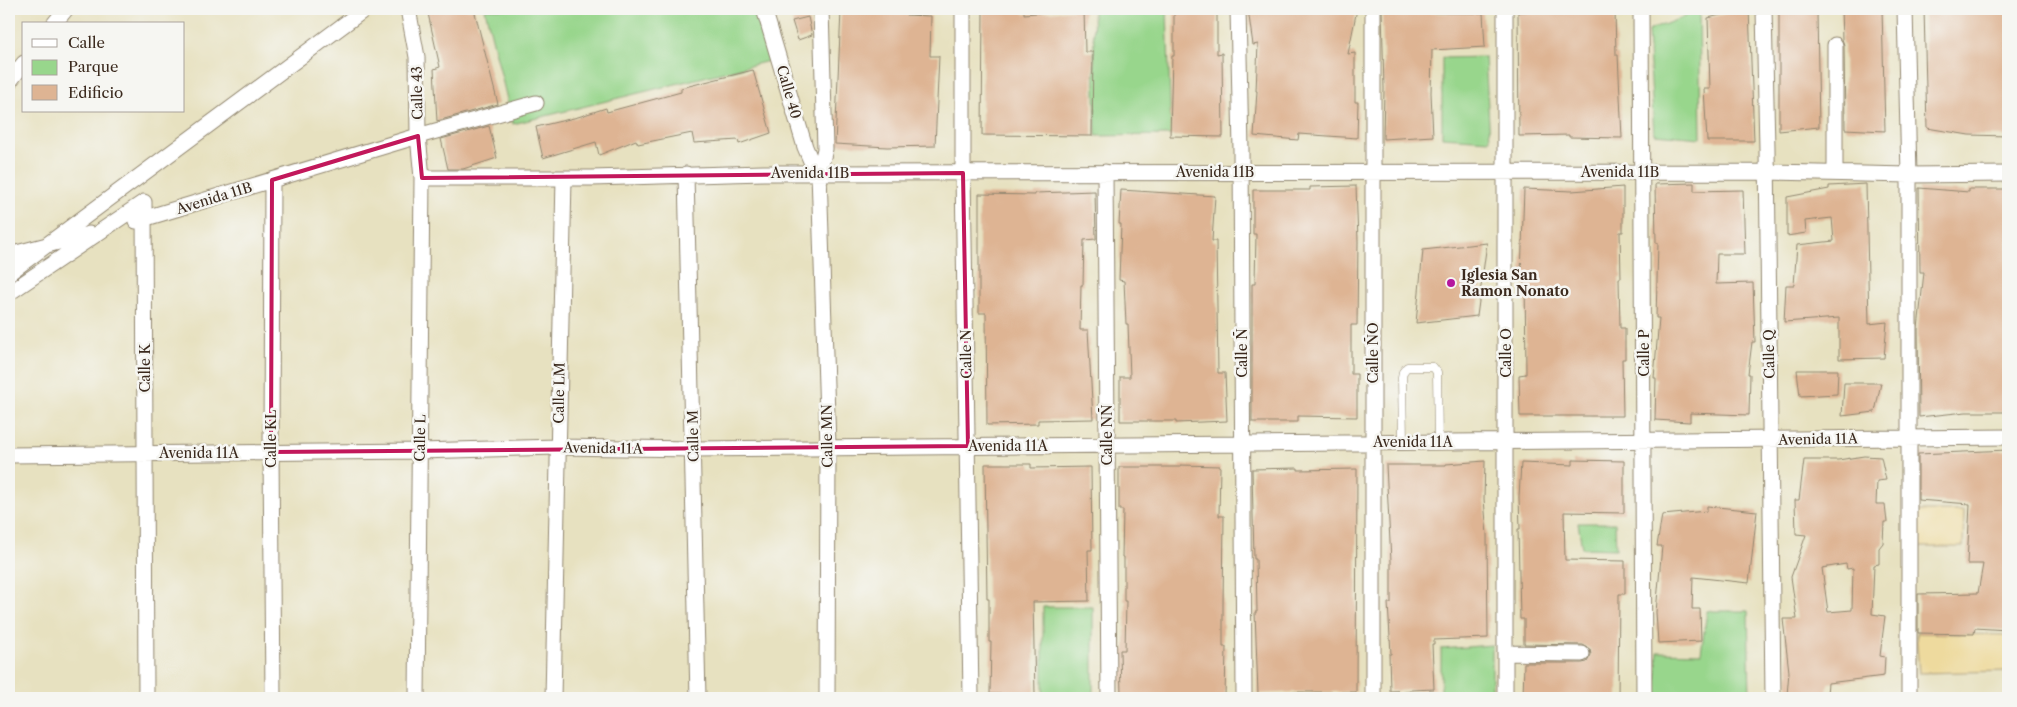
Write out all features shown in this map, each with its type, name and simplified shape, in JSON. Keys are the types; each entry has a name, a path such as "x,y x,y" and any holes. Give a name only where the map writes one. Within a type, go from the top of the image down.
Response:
{"street":[{"path":"56,22 66,9"},
{"path":"9,272 365,9"},
{"name":"Calle 43","path":"408,9 417,57 418,136 422,178"},
{"name":"Calle 40","path":"764,9 805,147 819,173"},
{"path":"819,173 825,149 821,9"},
{"name":"Calle N","path":"963,9 963,172 972,698"},
{"name":"Calle Ñ","path":"1238,9 1241,172 1244,698"},
{"name":"Calle ÑO","path":"1373,9 1373,698"},
{"name":"Calle O","path":"1505,9 1505,698"},
{"name":"Calle P","path":"1642,9 1644,698"},
{"name":"Calle Q","path":"1764,9 1768,172 1773,698"},
{"path":"1905,9 1909,175 1909,698"},
{"path":"1835,45 1835,173"},
{"path":"9,82 22,66"},
{"name":"Avenida 11B","path":"9,255 145,219 418,136 536,103"},
{"name":"Avenida 11B","path":"422,178 564,178 686,174 963,172 1768,172 1909,175 2008,174"},
{"name":"Calle NÑ","path":"1105,172 1109,698"},
{"name":"Calle MN","path":"819,173 828,446 827,698"},
{"name":"Calle M","path":"686,174 694,449 698,698"},
{"name":"Calle L","path":"417,698 422,178"},
{"name":"Calle LM","path":"552,698 564,178"},
{"name":"Calle KL","path":"272,180 271,452 273,698"},
{"path":"9,293 144,202 145,219"},
{"name":"Calle K","path":"145,219 146,698"},
{"name":"Avenida 11A","path":"9,455 420,451 557,447 694,449 828,446 2008,437"},
{"path":"1505,653 1582,654"}],"lane":[{"path":"1403,442 1403,372 1407,367 1433,367 1437,372 1438,442"}],"highlighted area":[{"path":"418,136 422,178 963,173 968,446 271,452 272,180"}],"green space":[{"path":"485,9 755,9 769,61 513,124"},
{"path":"1093,9 1167,9 1171,135 1096,136"},
{"path":"1699,11 1701,138 1654,134 1648,31"},
{"path":"1485,57 1490,140 1442,137 1442,58"},
{"path":"1578,523 1615,523 1616,549 1582,548"},
{"path":"1043,607 1093,607 1093,694 1043,694"},
{"path":"1707,611 1748,611 1750,698 1655,698 1658,652 1701,653"},
{"path":"1492,645 1492,695 1441,696 1441,649"}],"sand":[{"path":"1916,511 1964,511 1963,547 1914,547"},
{"path":"1916,633 2008,635 2008,671 1919,673"}],"building":[{"path":"427,9 474,9 498,104 437,121 434,69 440,67"},
{"path":"887,9 905,9 906,15 931,16 930,56 939,56 935,146 887,147 835,144 841,11 887,11"},
{"path":"983,9 1024,9 1024,14 1084,9 1085,52 1093,52 1092,136 982,135"},
{"path":"1248,9 1357,9 1348,54 1355,53 1355,102 1358,102 1357,138 1299,134 1298,140 1254,136 1258,44 1253,45"},
{"path":"1382,9 1430,9 1430,13 1483,13 1485,47 1432,50 1433,136 1383,139"},
{"path":"1749,9 1754,141 1707,141 1704,89 1710,89 1708,18"},
{"path":"1841,9 1882,9 1885,131 1845,129 1844,45"},
{"path":"1924,9 2008,9 2008,136 1969,135 1927,128"},
{"path":"1615,10 1622,138 1569,137 1569,135 1519,136 1518,12"},
{"path":"1174,11 1217,11 1217,54 1222,53 1223,137 1170,136"},
{"path":"1817,12 1819,127 1779,131 1779,13"},
{"path":"808,17 812,35 798,40 792,21"},
{"path":"753,70 771,133 739,144 738,140 694,143 692,133 638,144 636,140 599,155 596,142 543,158 536,127 606,108 607,112 681,92 681,88"},
{"path":"489,126 497,158 463,169 448,169 441,139"},
{"path":"1694,183 1694,191 1743,190 1745,254 1717,254 1716,284 1753,283 1755,342 1752,342 1748,374 1750,374 1749,415 1690,413 1690,422 1655,420 1656,378 1654,378 1659,318 1656,318 1658,243 1656,243 1655,184"},
{"path":"1866,184 1869,324 1887,322 1884,358 1839,359 1839,318 1784,322 1786,285 1794,285 1797,245 1834,241 1832,218 1805,221 1806,233 1787,236 1787,197 1829,189 1829,186"},
{"path":"1356,186 1358,241 1357,325 1351,325 1351,374 1357,374 1357,417 1298,416 1298,422 1252,422 1252,284 1255,284 1256,234 1253,234 1253,190 1310,190 1310,187"},
{"path":"1623,187 1623,232 1620,232 1621,278 1619,278 1620,328 1625,328 1625,359 1622,359 1623,416 1520,416 1519,375 1526,374 1525,275 1521,275 1524,189 1572,191"},
{"path":"1919,188 1969,192 1969,189 2008,189 2008,412 1966,412 1919,417 1918,329 1924,272 1920,272"},
{"path":"1121,190 1215,196 1212,241 1216,241 1218,373 1225,373 1227,421 1176,423 1176,421 1120,421 1120,377 1130,377 1124,281 1119,280"},
{"path":"1095,191 1096,239 1084,240 1080,330 1088,330 1093,419 1038,420 1038,424 987,425 986,313 979,313 979,194 1035,195 1035,193"},
{"name":"Iglesia San Ramon Nonato","path":"1487,243 1477,316 1416,323 1423,250"},
{"path":"1797,370 1838,370 1837,394 1800,396"},
{"path":"1844,383 1881,383 1875,412 1842,416"},
{"path":"2008,450 2007,630 1975,628 1974,634 1918,633 1918,594 1978,593 1983,564 1967,564 1970,504 1918,500 1918,454"},
{"path":"1864,456 1881,457 1886,480 1877,481 1876,504 1885,504 1887,522 1884,522 1883,543 1879,548 1879,564 1874,565 1872,614 1885,616 1880,656 1885,657 1884,676 1828,683 1827,694 1787,695 1789,672 1783,619 1797,619 1791,577 1806,535 1796,534 1795,500 1799,500 1804,460 1838,460","holes":["1846,564 1847,569 1853,568 1852,610 1828,612 1822,568"]},
{"path":"1573,460 1624,461 1624,513 1564,512 1565,560 1625,561 1625,594 1619,594 1618,698 1523,698 1524,663 1582,663 1587,662 1591,655 1590,649 1583,645 1524,644 1524,619 1520,619 1518,529 1520,529 1521,463 1573,465"},
{"path":"1485,461 1484,499 1487,535 1488,638 1434,640 1434,644 1432,644 1434,689 1390,691 1389,654 1391,654 1388,603 1391,603 1391,561 1386,465 1446,465"},
{"path":"985,464 1031,464 1031,468 1091,467 1092,550 1088,550 1089,601 1033,602 1035,695 990,694 991,642 989,642 989,599 987,599"},
{"path":"1180,465 1220,466 1219,516 1224,516 1223,647 1226,647 1225,698 1121,696 1120,650 1125,650 1126,601 1124,601 1124,557 1122,557 1123,510 1119,510 1119,467 1180,467"},
{"path":"1298,468 1298,470 1357,469 1356,692 1258,694 1255,612 1257,612 1256,559 1254,559 1252,469"},
{"path":"1707,506 1757,511 1749,583 1693,577 1692,609 1700,609 1701,641 1658,643 1656,612 1662,546 1657,546 1662,515 1707,511"}],"place":[{"name":"Iglesia San Ramon Nonato","path":"1451,283"}]}
